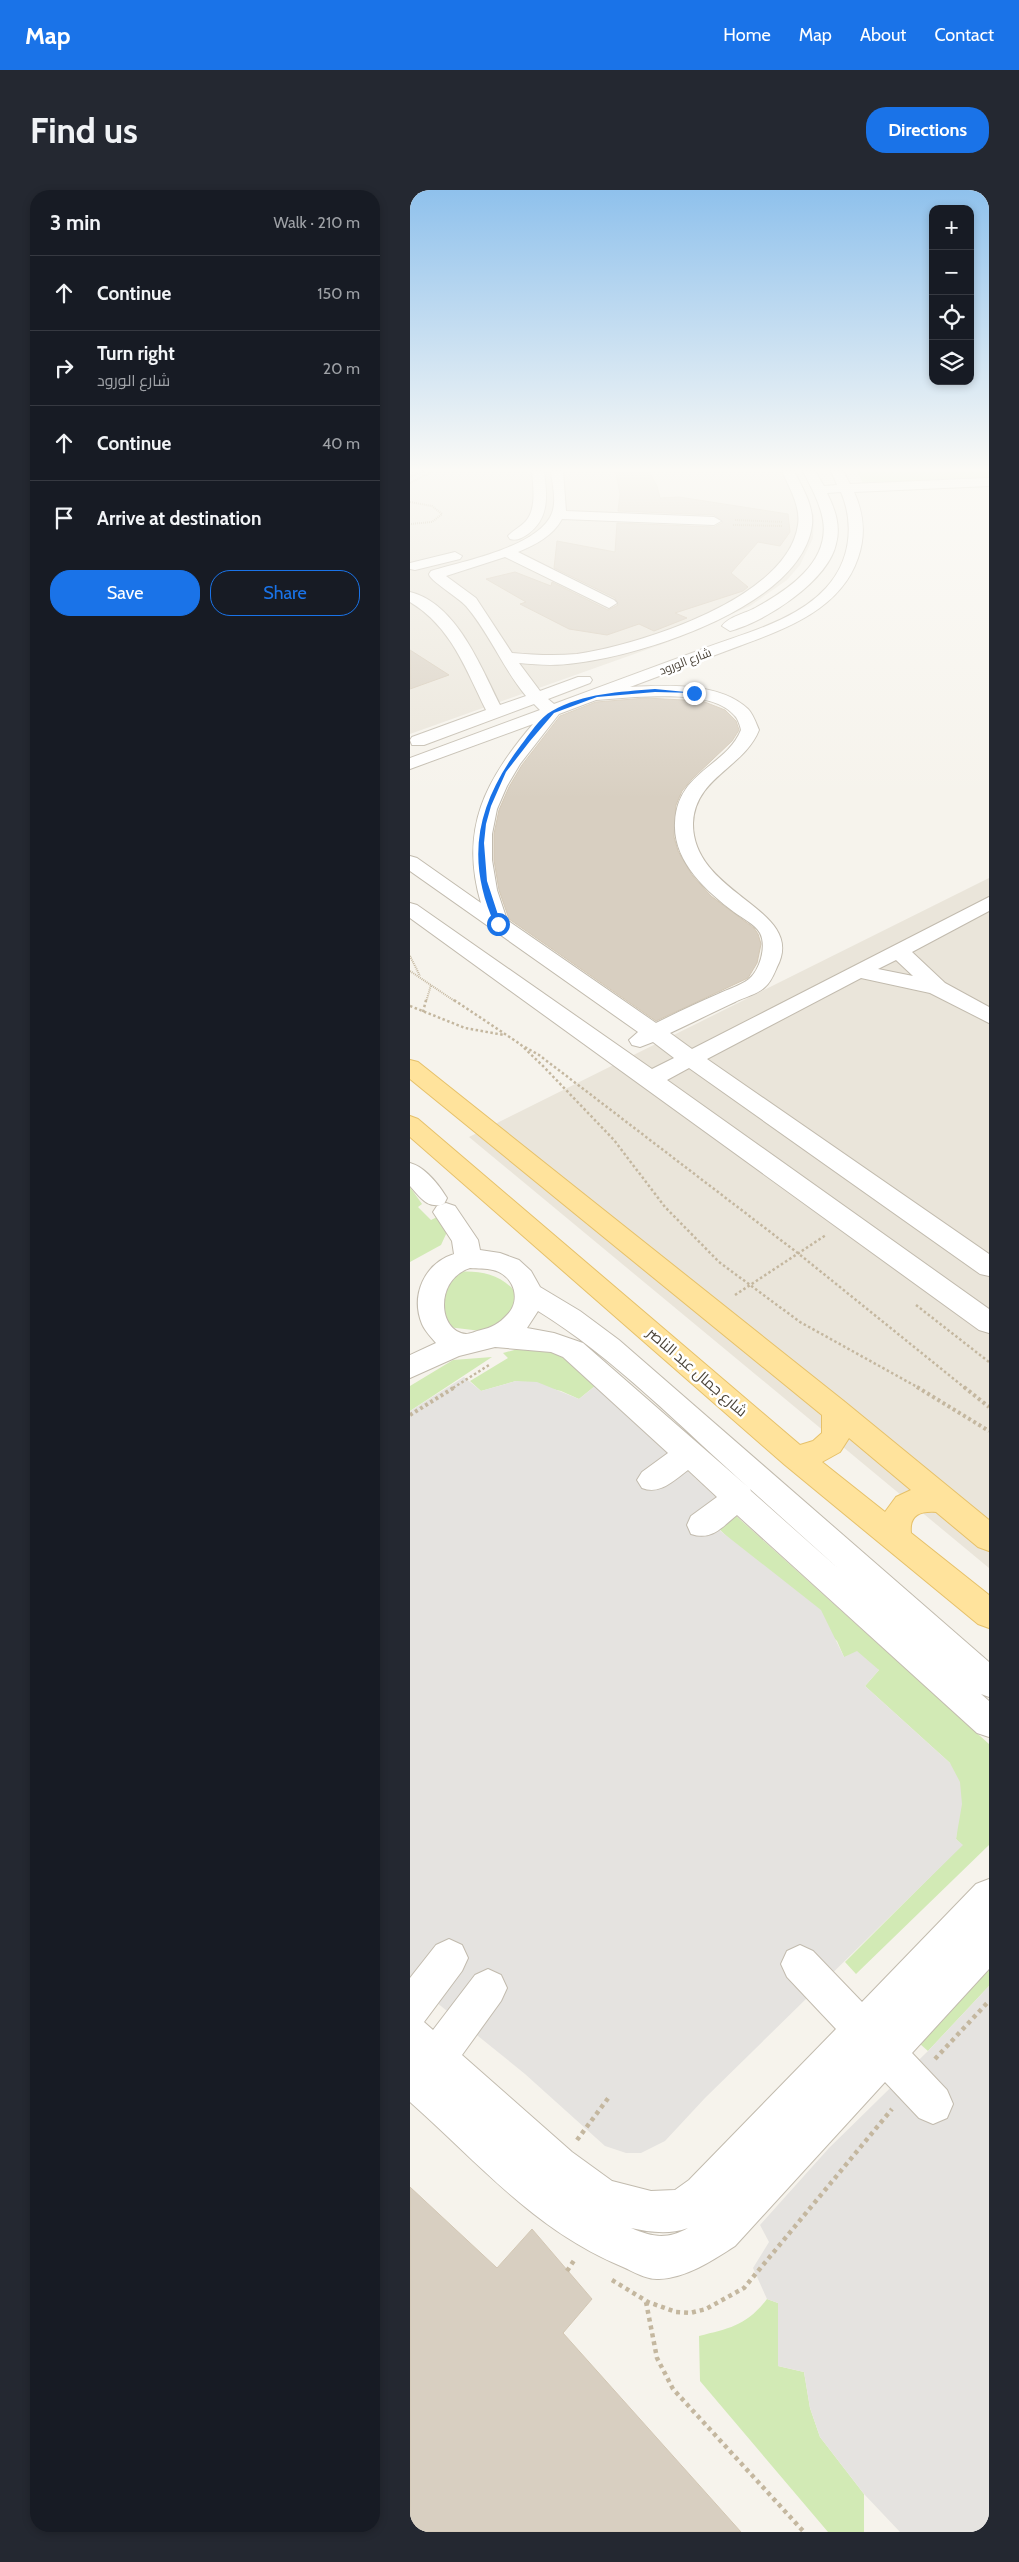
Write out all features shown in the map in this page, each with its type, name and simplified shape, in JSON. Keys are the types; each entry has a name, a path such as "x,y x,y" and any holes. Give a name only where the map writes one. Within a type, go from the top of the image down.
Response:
{"main road":[{"path":"410,1067 835,1410 989,1538"},
{"name":"شارع جمال عبد الناصر","path":"410,1124 795,1457 989,1614"},
{"path":"795,1457 810,1456 832,1442 838,1427 835,1410"},
{"path":"896,1539 894,1526 897,1515 905,1506 916,1500 930,1498 943,1500"}],"street":[{"path":"410,589 425,586 433,580"},
{"path":"445,580 477,607 506,657 535,698 552,712 504,771 488,806 483,824 481,843 484,881 498,924"},
{"path":"563,580 609,603"},
{"path":"506,657 559,660 586,657 648,641 710,618 741,602 772,580"},
{"name":"شارع الورود","path":"638,661 756,615 789,594 805,580"},
{"name":"شارع الورود","path":"410,764 762,632 794,618 818,603 836,587 840,580"},
{"path":"410,596 440,614 453,629 495,712"},
{"path":"410,744 601,674"},
{"path":"597,695 655,690 694,693 726,702 736,707 746,718 750,730 745,743 714,767 695,788 686,810 684,832 692,855 708,878 730,900 764,925 770,934 773,951 759,982 614,1053"},
{"path":"410,862 989,1266"},
{"path":"651,1079 989,903"},
{"path":"410,909 651,1079 989,1323"},
{"path":"899,951 937,988 989,1016"},
{"path":"858,971 937,988"},
{"path":"410,1171 440,1205 465,1240 468,1258"},
{"path":"410,1368 445,1350 480,1341 511,1328 522,1318 528,1305 528,1292 524,1280 515,1270 502,1262 486,1258 468,1258 447,1263 420,1274 411,1300 413,1324 430,1336 445,1342 480,1341 540,1339 557,1343 573,1350 989,1722"},
{"path":"528,1292 571,1318 609,1347 989,1682"},
{"path":"652,1480 688,1454"},
{"path":"702,1526 739,1497"},
{"path":"488,1988 419,2062 538,2193 617,2246 656,2259 684,2254 720,2232 989,1897"},
{"path":"875,2041 989,1942"},
{"path":"410,2009 449,1958"},
{"path":"800,1964 933,2104"}],"path":[{"path":"410,956 420,977"},
{"path":"410,971 539,1055 799,1254 989,1407"},
{"path":"423,1012 431,985"},
{"path":"410,1006 466,1028 507,1035"},
{"path":"520,1044 614,1140 665,1207 690,1235 719,1262 800,1322 853,1354 921,1389 989,1431"},
{"path":"733,1297 826,1235"},
{"path":"410,1415 498,1359 480,1341"},
{"path":"566,2271 576,2257"},
{"path":"646,2301 655,2358 662,2373 673,2389 804,2532"}],"shaded area":[{"path":"410,580 787,580 750,606 668,642 410,734"},
{"path":"989,878 989,1568 469,1137"},
{"path":"464,1377 481,1391 516,1381 537,1382 579,1399 595,1386 734,1514 718,1529 821,1610 844,1657 857,1651 879,1670 865,1686 950,1763 960,1782 962,1804 956,1839 963,1845 705,2098 665,2141 641,2153 626,2153 605,2146 525,2074 410,1981 410,1411"},
{"path":"989,1986 989,2532 900,2532 864,2494 820,2437 810,2408 804,2372 778,2366 778,2303 767,2299 753,2268 769,2242 760,2225 829,2148 928,2051"}],"green space":[{"path":"410,1187 422,1204 418,1207 431,1220 441,1215 447,1232 441,1245 410,1262"},
{"path":"457,1272 475,1272 491,1275 512,1288 518,1295 511,1319 481,1331 448,1327 422,1295"},
{"path":"525,1347 547,1350 556,1354 572,1365 595,1386 579,1399 561,1391 516,1381 481,1391 470,1381 508,1358 503,1353"},
{"path":"492,1357 410,1411 410,1386 453,1360"},
{"path":"734,1514 989,1744 989,1845 856,1974 845,1962 962,1845 956,1839 957,1828 950,1763 865,1686 879,1670 844,1657 837,1641 718,1528"},
{"path":"989,1955 989,1986 928,2051 912,2037"},
{"path":"767,2299 778,2303 778,2366 804,2372 810,2408 820,2437 864,2494 864,2532 828,2532 700,2381 699,2336 737,2325 752,2315"}],"building":[{"path":"488,580 536,580 551,586 552,582 608,610 618,605 615,598 579,580 740,580 748,587 743,591 675,613 687,618 654,631 639,624 607,635 569,629 520,604 526,602"},
{"path":"410,650 449,675 410,689"},
{"path":"646,698 702,701 725,710 736,721 739,730 732,741 682,791 676,805 674,837 678,851 692,875 711,896 754,928 761,944 757,963 748,978 656,1021 509,919 499,890 494,860 494,834 499,810 509,787 522,765 560,716 596,702"},
{"path":"410,2187 497,2268 532,2229 592,2299 563,2333 741,2532 410,2532"}],"route":[{"path":"498,924 484,881 481,843 483,824 488,806 495,788 515,755 552,712 597,695 655,690 694,693"}]}
